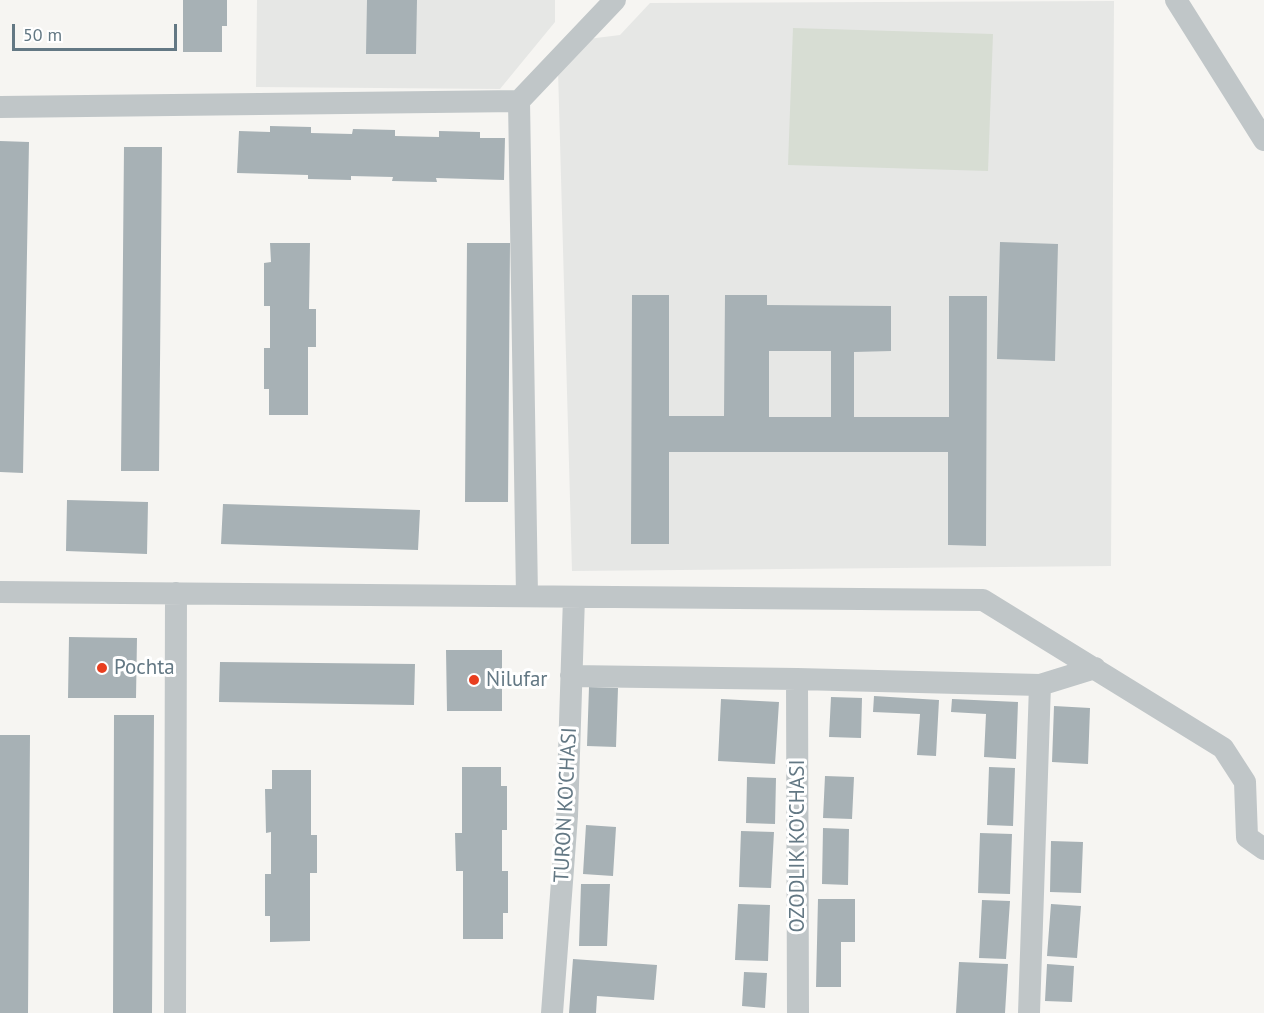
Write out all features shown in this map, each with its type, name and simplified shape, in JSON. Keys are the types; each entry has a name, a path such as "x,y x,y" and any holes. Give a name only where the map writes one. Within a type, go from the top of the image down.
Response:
{"street":[{"path":"527,596 519,101 615,0"},
{"path":"1176,0 1264,140"},
{"path":"0,108 519,101"},
{"path":"0,592 983,600 1223,748 1245,782 1247,837 1264,849"},
{"path":"175,1013 176,593"},
{"name":"TURON KO'CHASI","path":"552,1013 567,816 574,597"},
{"path":"572,676 1040,685 1095,668"},
{"name":"OZODLIK KO'CHASI","path":"797,679 798,1013"},
{"path":"1029,1013 1040,685"}],"shaded area":[{"path":"257,0 555,0 555,22 500,89 256,87"},
{"path":"1114,1 1111,566 572,571 558,70 588,39 620,35 650,3"},
{"path":"793,28 993,34 988,171 788,165"}],"building":[{"path":"183,0 227,0 227,26 222,26 222,52 183,52"},
{"path":"367,0 417,0 416,54 366,54"},
{"path":"270,126 311,127 311,133 352,134 353,129 395,130 395,136 439,137 439,131 480,132 480,138 505,138 504,180 436,178 437,182 392,181 393,177 351,176 351,180 308,179 308,175 237,173 239,131 270,132"},
{"path":"0,141 29,142 23,473 0,472"},
{"path":"124,147 162,147 159,471 121,471"},
{"path":"1000,242 1058,244 1055,361 997,359"},
{"path":"270,243 310,243 309,309 316,309 316,347 308,347 308,415 269,415 269,389 264,389 264,348 270,348 270,306 264,306 264,263 271,262"},
{"path":"467,243 510,243 508,502 465,502"},
{"path":"632,295 669,295 669,416 724,416 725,295 767,295 767,305 891,306 891,351 854,352 854,417 949,417 949,296 987,296 986,546 948,545 948,452 669,452 669,544 631,544","holes":["769,351 831,351 831,417 769,417"]},
{"path":"67,500 148,502 147,554 66,551"},
{"path":"223,504 420,510 418,550 221,544"},
{"name":"Pochta","path":"69,637 137,638 136,698 68,698"},
{"name":"Nilufar","path":"446,650 502,650 502,711 447,711"},
{"path":"220,662 415,664 414,705 219,702"},
{"path":"589,687 618,688 616,747 587,746"},
{"path":"874,696 939,700 936,756 917,755 920,714 873,712"},
{"path":"831,697 862,698 861,738 829,737"},
{"path":"721,699 779,702 775,764 718,761"},
{"path":"952,699 1018,702 1016,759 984,757 986,714 951,712"},
{"path":"1054,706 1090,708 1088,764 1052,762"},
{"path":"114,715 154,715 152,1013 113,1013"},
{"path":"0,735 30,735 28,1013 0,1013"},
{"path":"462,767 501,767 501,786 507,786 507,830 502,830 502,871 508,871 508,913 503,913 503,939 463,939 463,871 456,871 455,833 462,833"},
{"path":"989,767 1015,768 1013,826 987,825"},
{"path":"272,770 311,770 311,835 317,835 317,873 310,873 310,941 270,942 270,916 265,916 265,874 271,874 271,832 266,833 265,789 272,789"},
{"path":"825,776 854,777 852,819 823,818"},
{"path":"747,777 776,778 775,824 746,823"},
{"path":"586,825 616,827 613,876 583,874"},
{"path":"823,828 849,829 848,885 822,884"},
{"path":"741,831 774,832 771,888 739,887"},
{"path":"980,833 1012,834 1010,894 978,893"},
{"path":"1051,841 1083,842 1081,893 1050,892"},
{"path":"581,884 610,884 607,946 579,946"},
{"path":"818,899 855,899 855,942 841,942 841,987 816,987"},
{"path":"982,900 1010,901 1006,959 979,958"},
{"path":"738,904 770,905 768,961 735,960"},
{"path":"1051,904 1081,906 1077,958 1047,956"},
{"path":"573,959 657,965 654,1000 597,996 596,1013 569,1013"},
{"path":"959,962 1008,964 1005,1013 956,1013"},
{"path":"1047,964 1074,966 1072,1002 1045,1001"},
{"path":"744,972 767,973 765,1008 742,1006"}],"place":[{"name":"Pochta","path":"102,668"},
{"name":"Nilufar","path":"474,680"}]}
